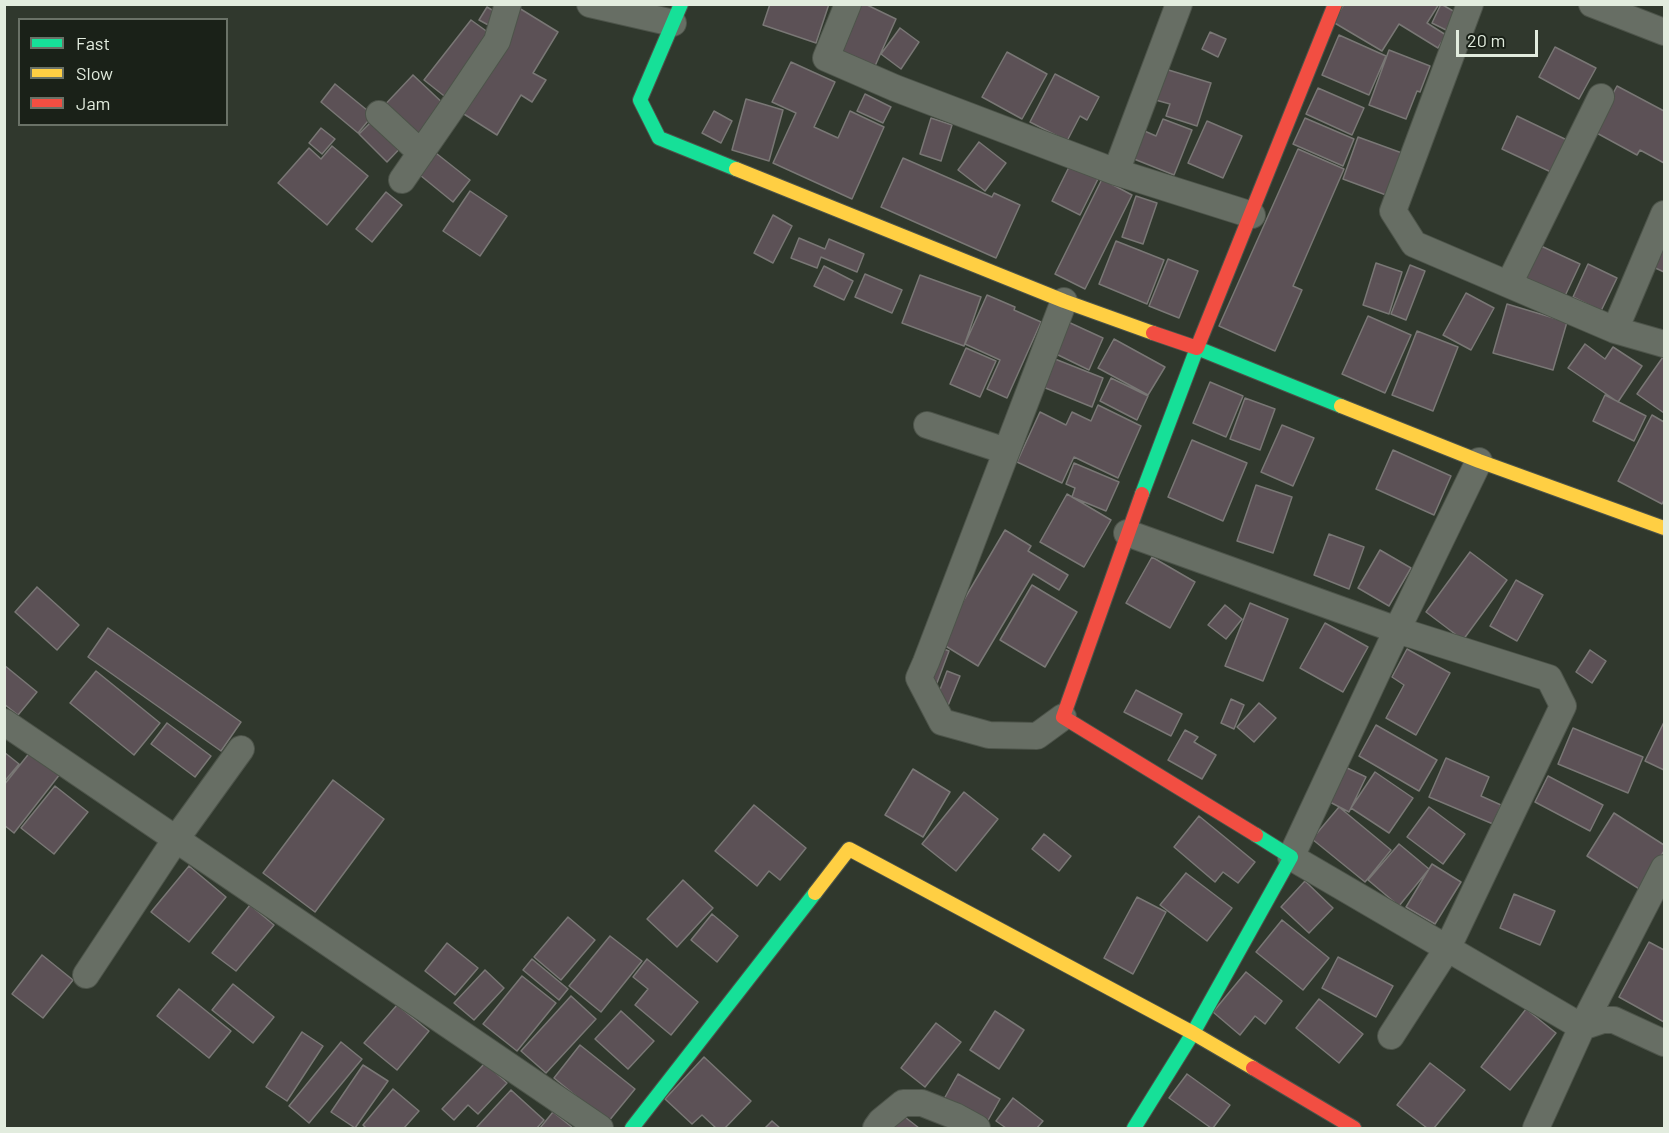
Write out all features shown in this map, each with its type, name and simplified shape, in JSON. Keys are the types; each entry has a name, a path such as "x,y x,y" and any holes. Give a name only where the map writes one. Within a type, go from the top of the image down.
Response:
{"street":[{"path":"402,180 497,41 508,4"},
{"path":"590,4 677,14 640,100 659,138 1064,301 1197,348 1479,461 1665,528"},
{"path":"848,4 826,58 895,88 1116,172 1252,215"},
{"path":"1116,172 1179,4"},
{"path":"1064,301 919,678 942,722 989,735 1037,735 1063,717 1126,533 1197,348 1335,4"},
{"path":"1470,4 1393,211 1414,244 1615,330 1665,344"},
{"path":"1592,4 1665,32"},
{"path":"1509,284 1601,97"},
{"path":"380,114 421,153"},
{"path":"1615,330 1665,214"},
{"path":"927,425 1006,451"},
{"path":"1134,1128 1193,1033 1292,857 1397,630 1479,461"},
{"path":"1126,533 1397,630 1549,678 1563,705 1447,949 1391,1036"},
{"path":"1063,717 1292,857 1582,1027"},
{"path":"4,722 600,1128"},
{"path":"86,975 176,839 241,749"},
{"path":"632,1128 849,849 1193,1033 1354,1128"},
{"path":"1536,1128 1582,1027 1665,868"},
{"path":"1582,1027 1593,1022 1614,1020 1665,1044"},
{"path":"876,1128 880,1121 903,1103 922,1103 955,1116 977,1128"}],"building":[{"path":"770,4 829,4 816,43 763,25"},
{"path":"859,4 865,4 896,19 875,66 839,50"},
{"path":"1344,4 1439,4 1427,23 1446,35 1438,48 1399,24 1382,51 1333,22"},
{"path":"1441,4 1455,12 1446,30 1432,23"},
{"path":"487,7 499,14 492,27 479,20"},
{"path":"519,8 558,32 533,73 546,80 532,102 521,95 497,135 456,109"},
{"path":"471,20 496,38 448,99 424,80"},
{"path":"900,28 919,42 901,69 881,54"},
{"path":"1210,32 1226,39 1218,57 1202,49"},
{"path":"1339,35 1386,56 1369,95 1322,75"},
{"path":"1555,47 1596,68 1579,99 1539,77"},
{"path":"1389,50 1430,66 1406,119 1369,105"},
{"path":"1007,52 1047,74 1022,119 982,97"},
{"path":"791,62 835,82 814,127 838,138 850,111 884,127 852,199 773,163 796,113 772,102"},
{"path":"1162,68 1211,83 1197,126 1166,116 1170,104 1152,99"},
{"path":"1055,74 1099,97 1087,120 1080,116 1067,141 1030,122"},
{"path":"413,75 447,107 413,143 379,111"},
{"path":"335,84 373,115 358,133 321,102"},
{"path":"1617,86 1664,111 1664,163 1640,150 1637,155 1593,131"},
{"path":"1318,88 1364,108 1352,135 1306,114"},
{"path":"865,94 891,107 883,123 857,111"},
{"path":"746,99 783,110 769,161 732,150"},
{"path":"714,111 732,121 721,143 702,133"},
{"path":"378,115 406,142 387,162 359,134"},
{"path":"1517,116 1569,141 1553,173 1502,149"},
{"path":"931,118 952,125 941,161 920,154"},
{"path":"1305,118 1354,139 1343,166 1293,144"},
{"path":"1163,119 1192,130 1174,175 1129,157 1140,129 1156,136"},
{"path":"1207,121 1242,136 1223,178 1188,163"},
{"path":"321,128 335,139 322,154 309,143"},
{"path":"1358,137 1402,153 1386,195 1343,179"},
{"path":"979,142 1006,163 985,191 958,170"},
{"path":"332,146 368,176 327,225 278,183 309,148 321,159"},
{"path":"1298,149 1344,169 1293,286 1302,290 1275,351 1219,326"},
{"path":"432,150 470,180 453,202 415,171"},
{"path":"903,158 992,197 994,193 1020,205 996,258 881,207"},
{"path":"1070,165 1098,179 1080,215 1052,201"},
{"path":"1102,179 1132,195 1085,289 1055,274"},
{"path":"470,191 507,216 480,256 443,231"},
{"path":"386,192 402,205 372,242 356,229"},
{"path":"1136,196 1157,203 1143,244 1122,237"},
{"path":"773,215 792,226 773,263 754,253"},
{"path":"799,238 825,249 829,239 864,254 857,272 821,257 817,268 791,258"},
{"path":"1116,241 1164,260 1147,304 1099,284"},
{"path":"1541,246 1580,264 1564,298 1525,281"},
{"path":"1658,250 1664,253 1664,272 1651,266"},
{"path":"1168,259 1198,271 1179,318 1149,306"},
{"path":"1376,263 1402,272 1389,314 1363,305"},
{"path":"1588,264 1617,278 1601,311 1573,297"},
{"path":"1410,265 1425,271 1406,320 1391,314"},
{"path":"824,266 853,281 844,300 814,286"},
{"path":"865,274 902,290 892,313 855,297"},
{"path":"920,275 981,297 964,346 902,323"},
{"path":"1466,293 1494,308 1471,350 1443,335"},
{"path":"987,295 1041,322 1007,398 987,389 1000,360 965,344"},
{"path":"1507,304 1567,322 1553,370 1493,353"},
{"path":"1368,316 1411,335 1385,393 1342,374"},
{"path":"1066,321 1103,338 1089,370 1052,352"},
{"path":"1417,331 1458,347 1433,411 1392,395"},
{"path":"1114,339 1165,367 1148,395 1098,368"},
{"path":"1585,344 1605,359 1613,347 1642,366 1618,402 1568,368"},
{"path":"966,348 996,361 980,397 950,384"},
{"path":"1663,357 1664,359 1664,413 1637,394"},
{"path":"1055,359 1103,378 1092,407 1043,387"},
{"path":"1111,378 1148,396 1137,420 1100,401"},
{"path":"1210,382 1243,396 1226,437 1193,423"},
{"path":"1605,395 1646,416 1634,441 1593,421"},
{"path":"1245,398 1275,409 1260,450 1230,439"},
{"path":"1098,405 1141,426 1118,478 1074,457 1062,483 1017,462 1040,412 1066,425 1072,412 1091,421"},
{"path":"1652,415 1664,422 1664,500 1662,504 1618,481"},
{"path":"1282,425 1314,438 1293,486 1261,472"},
{"path":"1192,440 1247,463 1223,521 1168,497"},
{"path":"1393,450 1451,476 1434,515 1376,489"},
{"path":"1074,463 1119,482 1106,511 1072,497 1075,488 1066,484"},
{"path":"1256,485 1292,497 1273,553 1237,541"},
{"path":"1067,494 1111,520 1084,567 1040,542"},
{"path":"1005,530 1031,546 1028,551 1068,575 1059,590 1033,574 978,666 939,642"},
{"path":"1329,534 1364,547 1349,589 1314,575"},
{"path":"1380,550 1411,568 1389,606 1358,588"},
{"path":"1470,552 1507,580 1463,640 1426,612"},
{"path":"1152,557 1195,582 1170,628 1126,603"},
{"path":"1516,580 1543,595 1517,641 1490,626"},
{"path":"1032,585 1077,612 1045,667 1000,640"},
{"path":"37,587 79,625 57,650 15,612"},
{"path":"1250,603 1288,619 1263,681 1225,666"},
{"path":"1225,605 1242,619 1226,639 1208,625"},
{"path":"1325,623 1368,647 1343,692 1300,668"},
{"path":"108,628 241,722 221,751 88,657"},
{"path":"936,646 949,651 937,683 924,677"},
{"path":"1407,649 1450,673 1416,735 1386,718 1404,685 1392,677"},
{"path":"1590,650 1606,661 1592,683 1576,672"},
{"path":"4,665 37,692 18,715 4,704"},
{"path":"96,671 160,723 134,755 70,703"},
{"path":"947,671 960,676 947,708 935,703"},
{"path":"1136,690 1182,714 1171,736 1124,712"},
{"path":"1231,699 1244,705 1234,729 1221,723"},
{"path":"1259,703 1276,718 1254,742 1237,727"},
{"path":"1664,722 1664,770 1645,761"},
{"path":"167,723 211,756 195,777 151,744"},
{"path":"1376,725 1437,760 1419,791 1359,756"},
{"path":"1573,728 1643,757 1628,793 1558,764"},
{"path":"1185,730 1198,737 1194,742 1216,755 1202,779 1168,760"},
{"path":"31,751 60,774 14,833 4,825 4,785"},
{"path":"4,752 19,764 4,782"},
{"path":"1446,758 1489,777 1481,796 1501,805 1493,824 1429,797"},
{"path":"1343,766 1366,777 1349,812 1326,800"},
{"path":"913,769 950,792 923,837 885,815"},
{"path":"1375,772 1413,798 1389,833 1351,808"},
{"path":"1548,776 1603,805 1590,831 1535,802"},
{"path":"333,780 384,819 315,912 263,873"},
{"path":"55,786 88,812 54,854 21,828"},
{"path":"964,792 998,819 956,871 922,844"},
{"path":"754,805 806,848 780,880 769,871 757,886 715,851"},
{"path":"1339,807 1391,850 1365,882 1312,839"},
{"path":"1429,807 1465,834 1443,864 1407,837"},
{"path":"1614,813 1664,845 1664,851 1641,890 1587,856"},
{"path":"1199,816 1255,862 1238,883 1223,872 1215,882 1174,847"},
{"path":"1044,834 1071,856 1059,871 1032,849"},
{"path":"1399,844 1429,869 1399,906 1368,880"},
{"path":"1432,864 1461,882 1435,924 1406,907"},
{"path":"189,866 226,897 189,942 151,912"},
{"path":"1186,873 1232,908 1207,941 1160,905"},
{"path":"683,880 713,908 677,947 647,919"},
{"path":"1305,881 1333,908 1309,933 1281,907"},
{"path":"1514,894 1555,911 1540,945 1500,928"},
{"path":"1137,897 1166,912 1133,974 1104,958"},
{"path":"250,905 274,925 236,971 212,953"},
{"path":"712,914 738,936 717,962 691,940"},
{"path":"568,917 595,940 561,980 534,957"},
{"path":"1282,920 1329,958 1303,990 1256,952"},
{"path":"610,936 642,961 601,1012 569,986"},
{"path":"1649,942 1664,950 1664,1022 1619,997"},
{"path":"447,943 478,968 455,995 425,971"},
{"path":"42,955 73,980 43,1018 12,994"},
{"path":"1338,957 1393,986 1376,1017 1322,988"},
{"path":"532,959 568,989 559,1000 523,970"},
{"path":"647,959 698,1002 671,1035 635,1005 648,989 633,977"},
{"path":"485,970 504,988 474,1020 454,1003"},
{"path":"1246,972 1282,1001 1265,1024 1255,1016 1240,1035 1213,1012"},
{"path":"522,976 556,1003 517,1051 483,1024"},
{"path":"233,984 274,1017 253,1043 212,1010"},
{"path":"179,989 231,1031 209,1058 157,1016"},
{"path":"571,996 596,1019 546,1073 521,1051"},
{"path":"1319,999 1363,1034 1339,1063 1296,1028"},
{"path":"397,1005 429,1031 397,1070 364,1043"},
{"path":"1526,1009 1556,1033 1510,1090 1481,1067"},
{"path":"621,1011 654,1041 628,1069 595,1039"},
{"path":"995,1011 1024,1030 999,1069 970,1050"},
{"path":"936,1023 961,1042 925,1087 901,1068"},
{"path":"302,1032 323,1046 287,1101 266,1087"},
{"path":"341,1042 362,1059 309,1123 289,1106"},
{"path":"580,1045 635,1089 608,1122 554,1078"},
{"path":"704,1057 751,1101 725,1128 716,1128 702,1115 692,1124 665,1099"},
{"path":"485,1063 507,1083 478,1114 468,1105 454,1120 442,1109"},
{"path":"1430,1063 1465,1090 1434,1128 1427,1128 1397,1105"},
{"path":"363,1065 388,1081 355,1128 331,1112"},
{"path":"958,1074 1000,1099 986,1124 944,1099"},
{"path":"1187,1074 1230,1105 1213,1128 1169,1098"},
{"path":"393,1089 419,1111 404,1128 366,1128 363,1125"},
{"path":"511,1090 544,1120 537,1128 476,1128"},
{"path":"1013,1098 1043,1121 1037,1128 1006,1128 996,1121"},
{"path":"553,1112 573,1128 540,1128"},
{"path":"901,1114 919,1128 889,1128"},
{"path":"772,1121 780,1128 765,1128"}],"traffic: fast":[{"path":"681,4 640,100 659,138 736,169"},
{"path":"1142,494 1197,348 1341,406"},
{"path":"1134,1128 1193,1033 1291,857 1256,835"},
{"path":"632,1128 815,893"}],"traffic: slow":[{"path":"736,169 1064,301 1153,333"},
{"path":"1341,406 1479,461 1664,528"},
{"path":"815,893 849,849 1193,1033 1253,1068"}],"traffic: jam":[{"path":"1153,333 1197,348 1335,4"},
{"path":"1142,494 1063,717 1256,835"},
{"path":"1253,1068 1354,1128"}]}
